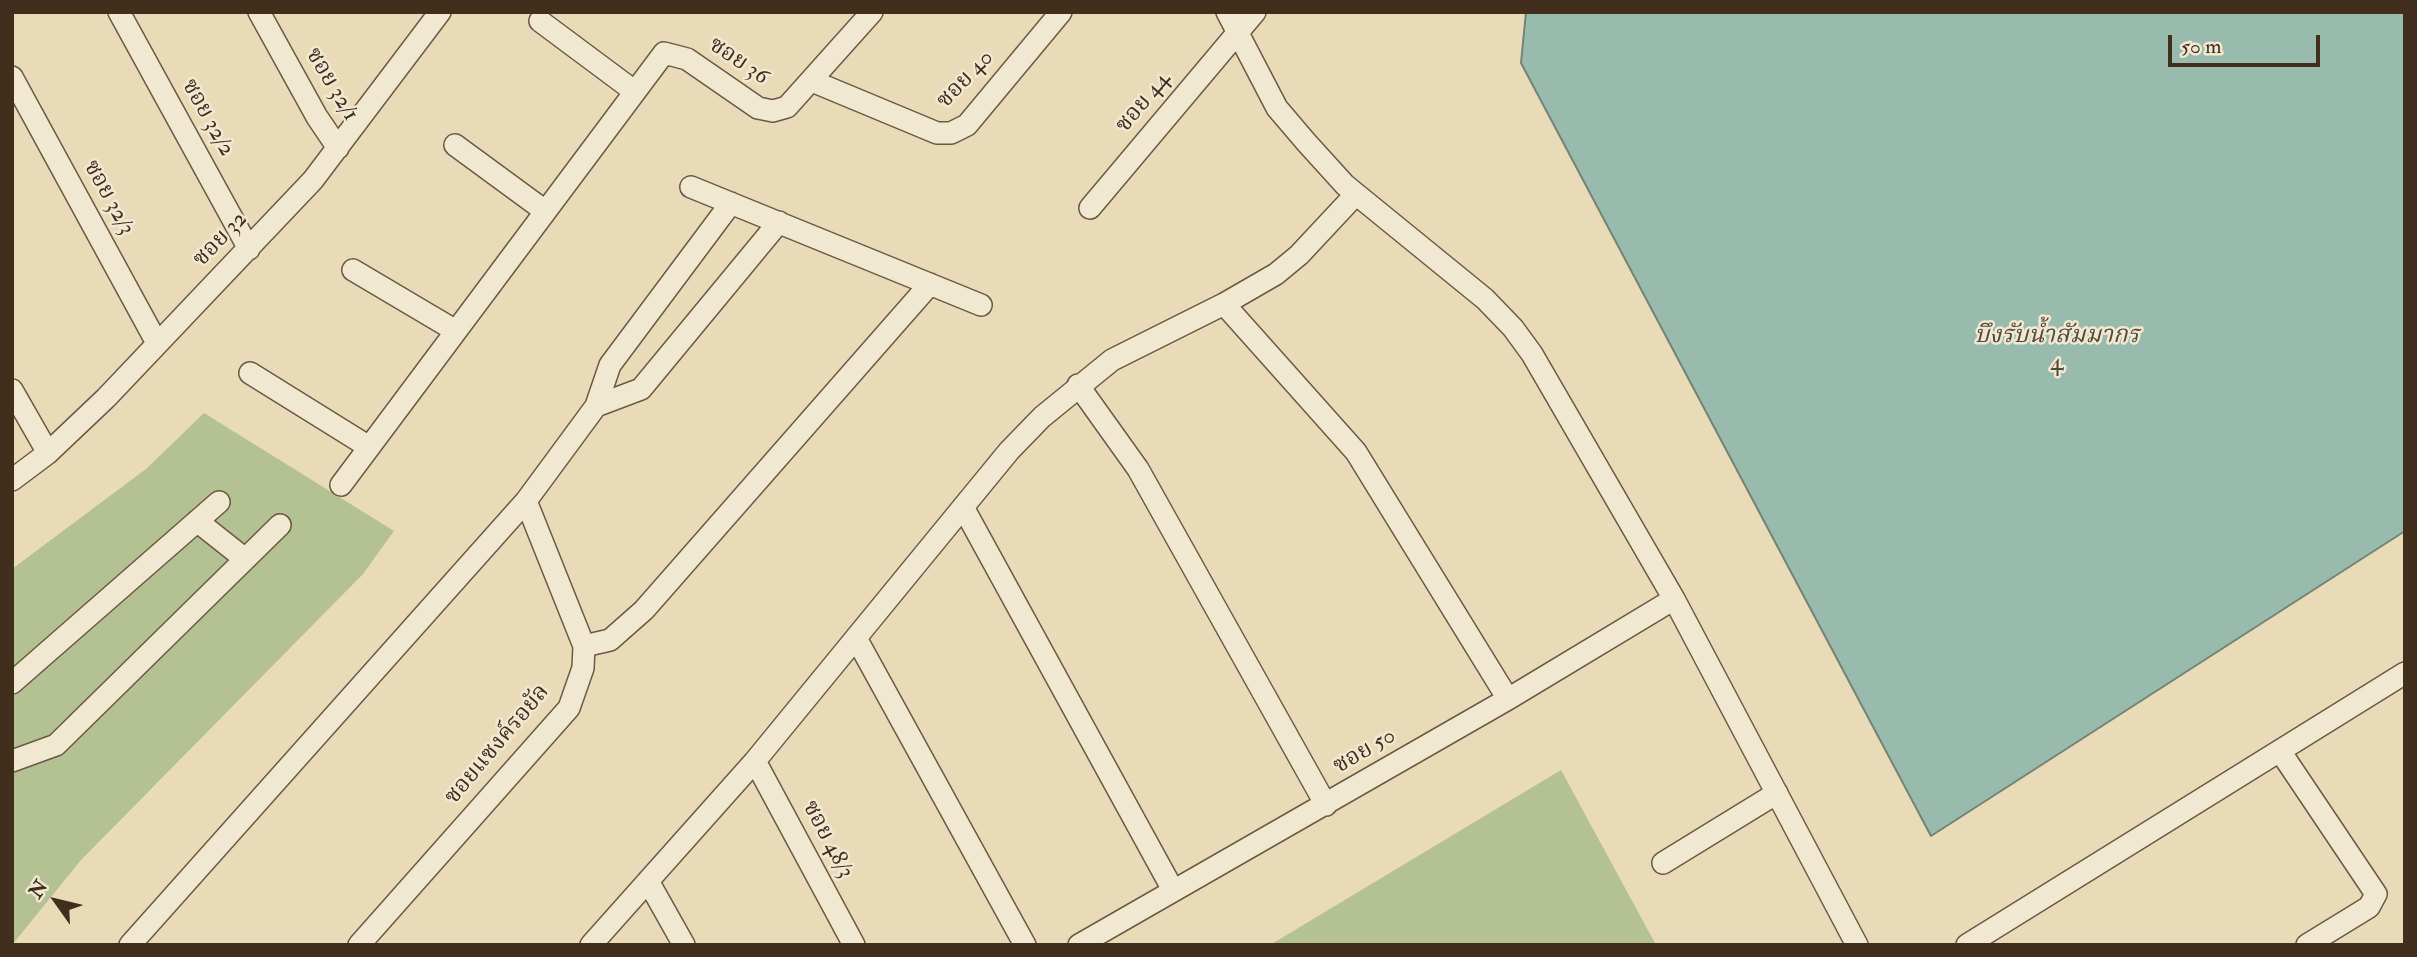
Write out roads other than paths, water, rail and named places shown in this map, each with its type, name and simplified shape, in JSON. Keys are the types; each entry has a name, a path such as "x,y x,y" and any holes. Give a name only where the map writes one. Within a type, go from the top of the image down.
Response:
{"street":[{"name":"ซอย 32/2","path":"119,12 249,249"},
{"name":"ซอย 32/1","path":"259,12 317,117 338,148"},
{"name":"ซอย 40","path":"812,80 937,133 951,133 967,125 1061,12"},
{"path":"1227,12 1277,108 1356,194 1485,299 1513,328 1532,354 1674,599 1857,945"},
{"name":"ซอย 44","path":"1090,208 1255,12"},
{"name":"ซอย 32","path":"12,480 48,453 249,249 338,148 438,13"},
{"name":"ซอย 36","path":"341,485 664,53 687,59 758,108 773,111 786,107 871,13"},
{"path":"540,21 634,91"},
{"name":"ซอย 32/3","path":"12,77 157,343"},
{"path":"455,145 545,211"},
{"path":"691,187 981,305"},
{"path":"592,945 754,761 1017,443 1078,385 1122,354 1224,304 1276,274 1299,255 1356,194"},
{"path":"130,945 526,501 596,406 611,365 731,203"},
{"path":"596,406 641,389 779,222"},
{"path":"353,270 456,331"},
{"path":"526,501 584,646 610,640 643,610 930,285"},
{"path":"1224,304 1356,452 1508,699"},
{"path":"250,373 369,447"},
{"path":"1078,385 1138,469 1325,805"},
{"path":"12,390 48,453"},
{"path":"12,683 219,502"},
{"path":"963,507 1174,890"},
{"path":"197,521 245,559"},
{"path":"12,761 56,745 280,525"},
{"name":"ซอย 50","path":"1079,945 1508,699 1674,599"},
{"path":"856,638 1025,945"},
{"name":"ซอยแซงค์รอยัล","path":"359,945 569,708 583,668 584,646"},
{"path":"1967,945 2405,673"},
{"path":"2280,751 2376,894 2369,907 2309,944"},
{"name":"ซอย 48/3","path":"754,761 854,945"},
{"path":"1663,863 1777,793"},
{"path":"648,881 684,945"}],"water":[{"name":"บึงรับน้ำสัมมากร 4","path":"1526,12 2405,12 2405,531 1931,836 1521,63"}]}
